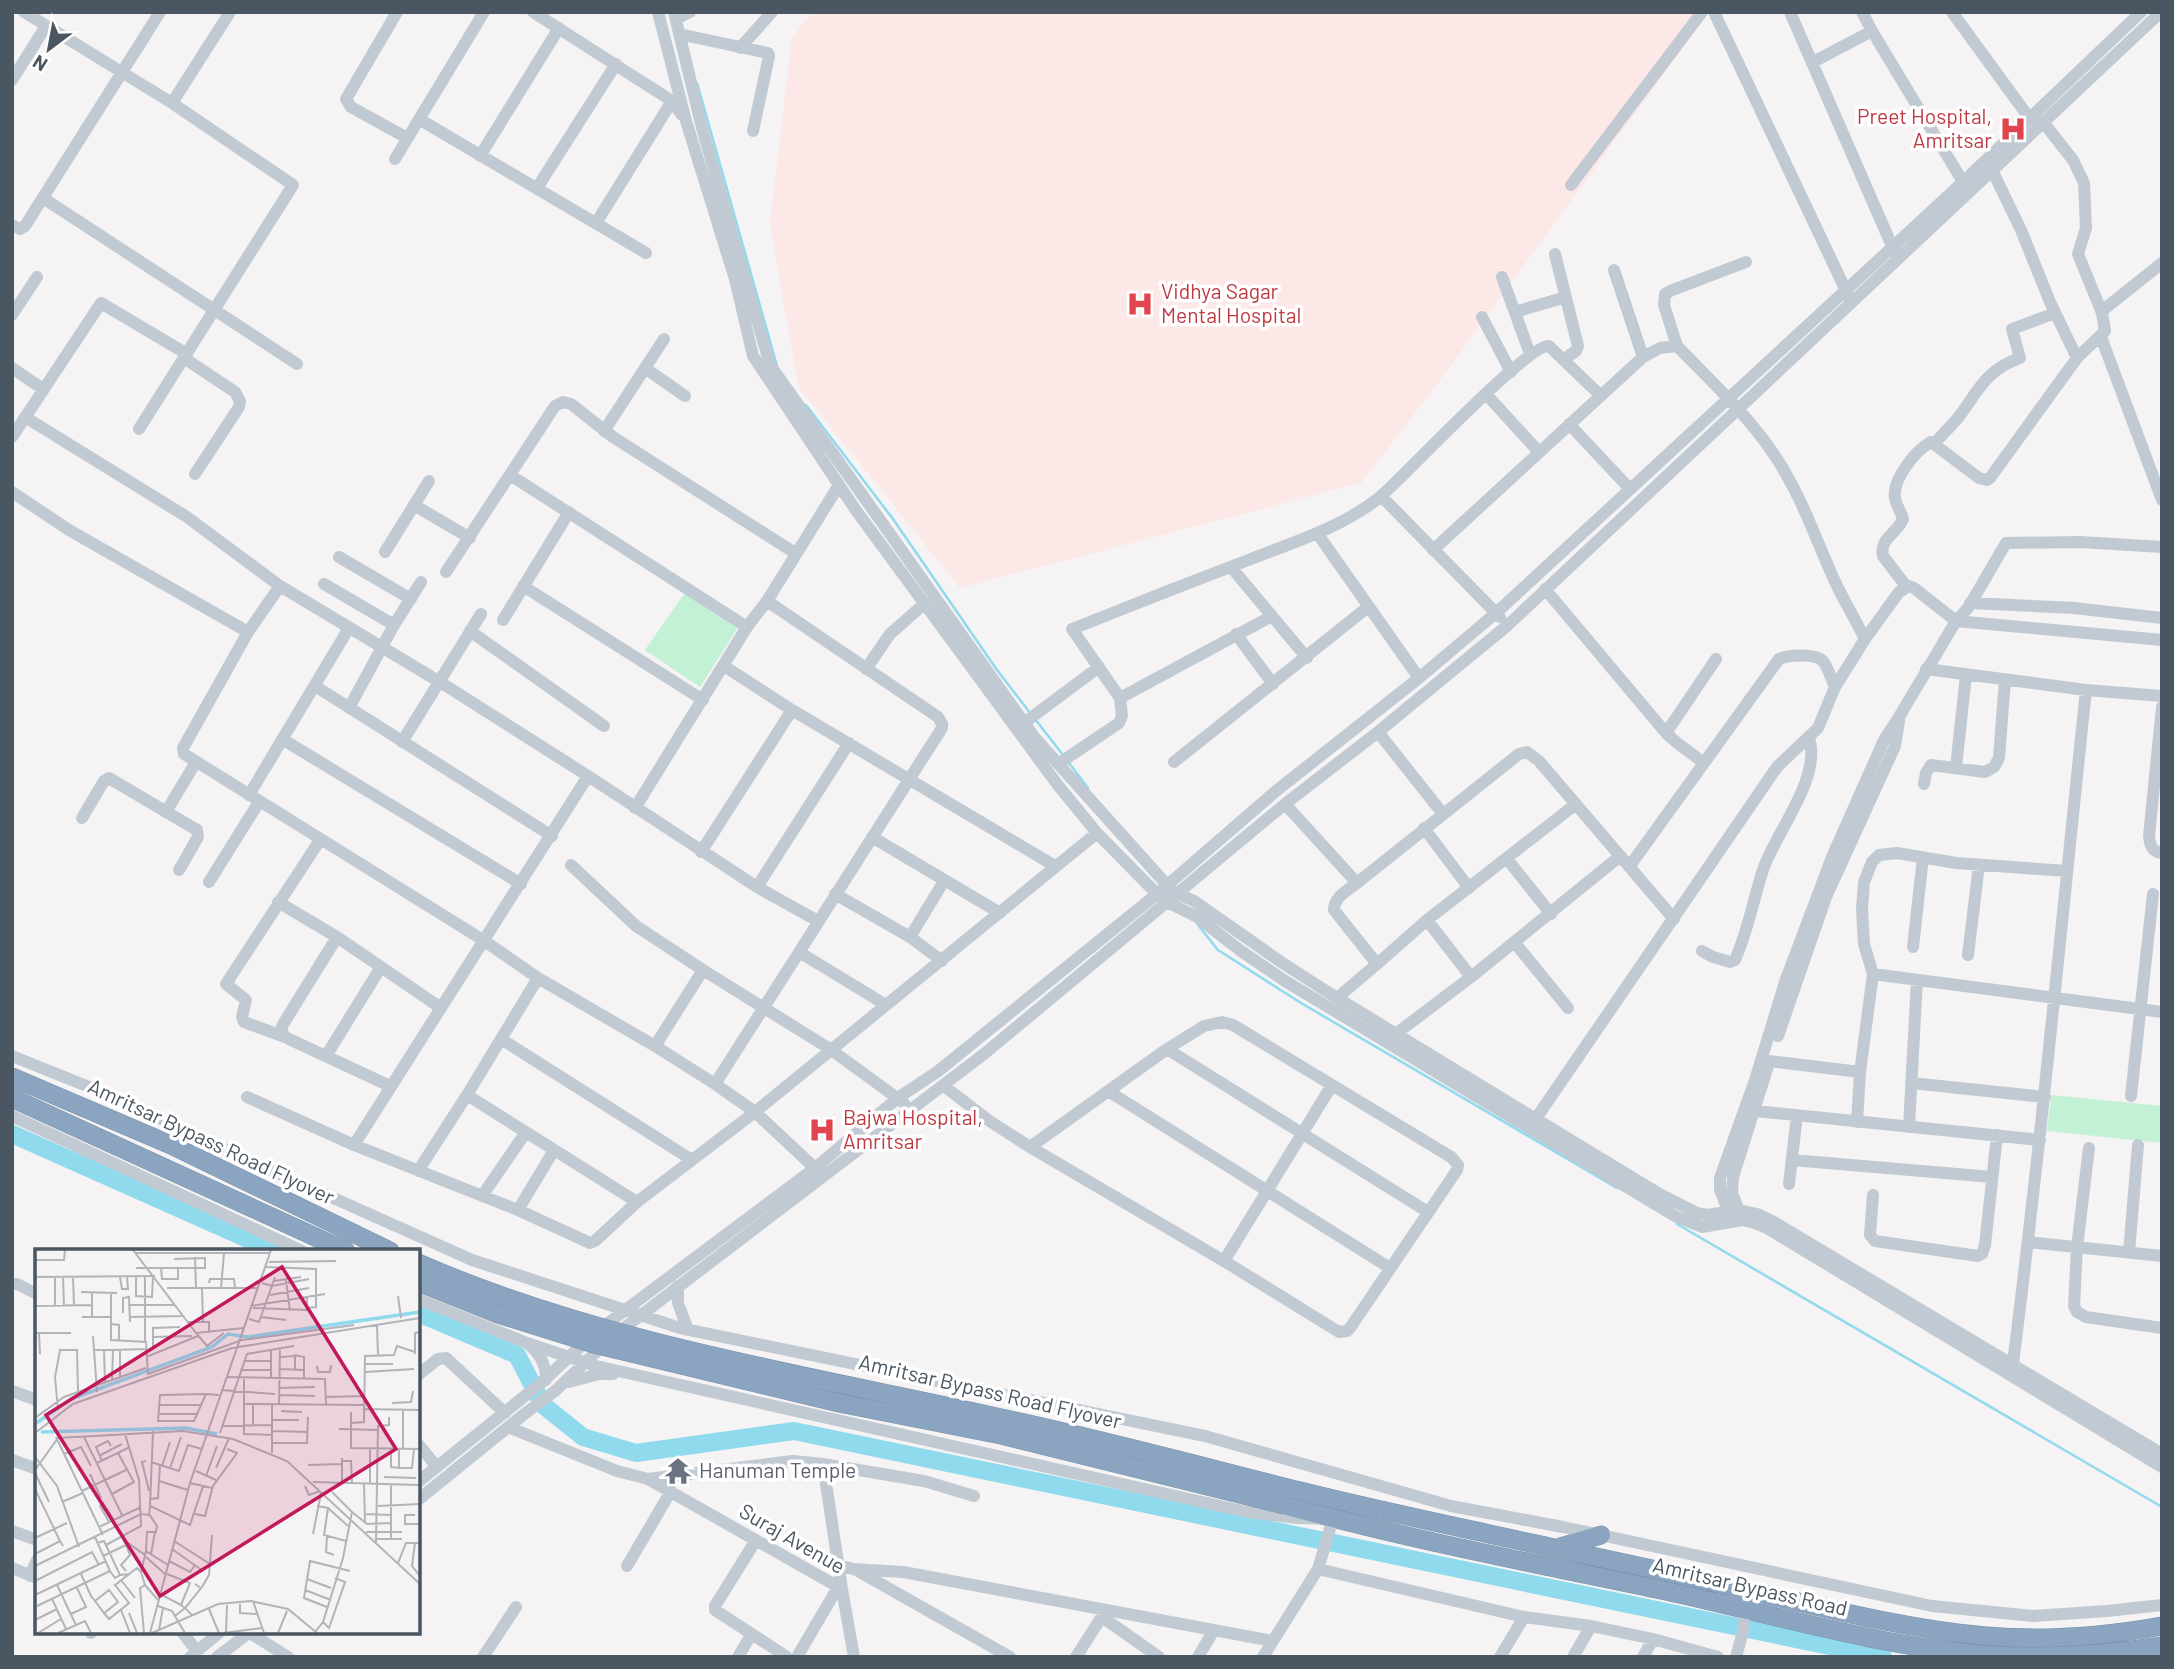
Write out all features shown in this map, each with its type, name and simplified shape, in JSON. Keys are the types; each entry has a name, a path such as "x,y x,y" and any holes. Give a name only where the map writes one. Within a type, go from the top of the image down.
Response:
{"highway":[{"name":"Amritsar Bypass Road Flyover","path":"12,1077 159,1140 386,1249"},
{"name":"Amritsar Bypass Road Flyover","path":"12,1098 342,1249"},
{"name":"Amritsar Bypass Road Flyover","path":"420,1264 538,1308 670,1345 1088,1437 1357,1505 1556,1549"},
{"name":"Amritsar Bypass Road Flyover","path":"420,1283 498,1314 594,1344 827,1400 1001,1435 1284,1505 1330,1527"},
{"name":"Amritsar Bypass Road","path":"1330,1527 1944,1650 1998,1655 2078,1656 2162,1646"},
{"path":"1556,1549 1601,1535"},
{"name":"Amritsar Bypass Road","path":"1556,1549 1857,1615 1948,1631 2028,1637 2113,1633 2162,1626"}],"street":[{"path":"172,103 230,12"},
{"path":"397,12 346,99 351,107 407,138"},
{"path":"395,159 484,12"},
{"path":"533,12 672,101 687,121"},
{"path":"658,12 687,121 735,279 754,356 839,485 924,604 1057,784 1097,833 1197,917 1285,981 1675,1216 1702,1227 1736,1216"},
{"path":"690,12 675,15 679,34 702,128 770,365 1024,723 1167,893 1194,901 1337,998 1535,1120 1686,1208 1707,1215 1757,1214 1774,1222 2125,1440 2162,1467"},
{"path":"740,48 772,12"},
{"path":"1571,185 1702,12"},
{"path":"1714,12 1852,304"},
{"path":"1790,12 1898,259"},
{"path":"1862,12 1966,188"},
{"path":"1934,443 1957,463 1979,478 1987,480 2077,358 2105,331 2102,313 2078,254 2086,228 2084,183 2073,160 2037,121 1952,12"},
{"path":"560,1387 611,1338 820,1172 899,1097 937,1072 1378,732 1508,625 1846,290 1893,247 1992,170 2141,12"},
{"path":"420,1498 508,1427 513,1412 596,1332 944,1086 1167,893 1276,791 1496,613 1630,489 1852,304 1966,188 2037,121 2161,12"},
{"path":"30,14 172,103 293,186 139,429"},
{"path":"12,225 22,228 43,198 123,72 154,15"},
{"path":"12,80 46,26"},
{"path":"481,156 559,28"},
{"path":"1813,62 1872,31"},
{"path":"679,34 769,55 752,131"},
{"path":"537,188 616,64"},
{"path":"596,223 672,101"},
{"path":"419,120 646,253"},
{"path":"1992,170 2077,358"},
{"path":"43,198 297,364"},
{"path":"1555,254 1578,346 1576,351 1564,359"},
{"path":"1746,262 1665,294 1664,305 1677,346 1760,435 1791,482 1806,510 1837,585 1865,639"},
{"path":"2102,313 2162,263"},
{"path":"1614,270 1643,357"},
{"path":"12,315 37,277"},
{"path":"1502,277 1531,354"},
{"path":"1515,312 1566,297"},
{"path":"12,437 101,303 186,356 235,392 240,401 239,407 195,474"},
{"path":"2055,313 2012,329 2020,358 2004,363 1982,383 1957,419 1934,443 1924,447 1898,478 1895,500 1903,519 1899,529 1881,546 1883,556 1906,586 1914,587 1956,621 2162,640"},
{"path":"1482,317 1511,372"},
{"path":"2101,337 2162,500"},
{"path":"604,431 664,339"},
{"path":"1058,764 1119,723 1122,716 1120,698 1072,629 1317,533 1363,509 1381,496 1486,394 1531,354 1547,345 1600,395"},
{"path":"1433,550 1643,357 1660,348 1677,346"},
{"path":"12,368 43,389"},
{"path":"645,368 685,396"},
{"path":"1486,394 1539,452"},
{"path":"446,572 558,404 563,402 570,404 604,431 795,553"},
{"path":"25,416 187,517 280,586 440,682 757,887 818,921"},
{"path":"1569,424 1630,489"},
{"path":"510,475 747,626"},
{"path":"385,551 429,481"},
{"path":"635,808 747,626 767,601 839,485"},
{"path":"12,492 69,530 248,632"},
{"path":"1381,496 1508,625"},
{"path":"414,505 470,538"},
{"path":"503,620 569,512"},
{"path":"1317,533 1419,678"},
{"path":"1736,1216 1720,1189 1720,1178 1755,1080 1786,979 1832,857 1884,740 1956,621 2006,543 2080,542 2162,547"},
{"path":"340,556 411,599"},
{"path":"1231,567 1307,658"},
{"path":"349,708 394,625 421,582"},
{"path":"324,584 394,625"},
{"path":"280,586 248,632 183,748 184,754 483,940 538,978 715,1084 755,1112 820,1172"},
{"path":"523,586 703,700"},
{"path":"1535,1120 1777,768 1822,722 1835,687 1865,639 1906,586"},
{"path":"1545,589 1666,733 1704,763"},
{"path":"715,1084 942,728 942,720 767,601"},
{"path":"1970,603 2074,608 2162,618"},
{"path":"866,669 890,634 924,604"},
{"path":"1174,762 1368,607"},
{"path":"402,742 481,614"},
{"path":"1120,698 1272,616"},
{"path":"209,882 254,799 282,739 349,628"},
{"path":"470,632 604,726"},
{"path":"1237,634 1273,684"},
{"path":"1629,867 1779,659 1786,656 1819,658 1824,662 1835,687"},
{"path":"1666,733 1716,659"},
{"path":"724,666 792,710 1055,866"},
{"path":"1024,723 1099,667"},
{"path":"1926,669 2086,690 2162,696"},
{"path":"1956,767 1966,675"},
{"path":"1924,785 1929,766 1938,764 1985,772 1992,769 1998,761 2005,680"},
{"path":"315,686 552,836"},
{"path":"2013,1370 2045,1097 2086,690"},
{"path":"2162,707 2149,836 2153,849 2162,853"},
{"path":"701,852 792,710"},
{"path":"1736,1216 1732,1193 1733,1177 1769,1061 1826,897 1895,746 1899,717"},
{"path":"1378,732 1443,814"},
{"path":"1702,951 1730,962 1735,960 1767,859 1806,779 1810,760 1809,738"},
{"path":"282,739 521,884"},
{"path":"757,887 849,743"},
{"path":"1377,964 1334,911 1339,896 1523,752 1531,754 1539,761 1674,919"},
{"path":"166,811 196,762"},
{"path":"354,1145 588,776"},
{"path":"82,818 104,781 109,779 198,832 198,837 179,870"},
{"path":"1285,804 1357,883"},
{"path":"1337,998 1427,920 1576,804"},
{"path":"1424,828 1469,888"},
{"path":"247,1097 354,1145 518,1210 590,1244 637,1202 755,1112 1097,833"},
{"path":"872,837 1000,913"},
{"path":"320,840 226,986 246,1000 242,1017 244,1022 285,1037 390,1086"},
{"path":"1857,1122 1872,974 1862,927 1864,882 1868,869 1879,855 1887,853 2067,872"},
{"path":"1397,1033 1515,943 1619,857"},
{"path":"1913,947 1923,857"},
{"path":"1507,859 1551,914"},
{"path":"571,864 635,926 830,1049 899,1097 912,1111"},
{"path":"1968,955 1979,864"},
{"path":"909,937 944,881"},
{"path":"835,894 909,937 942,961"},
{"path":"2131,1096 2153,894"},
{"path":"278,902 338,937 441,1007"},
{"path":"1427,920 1471,977"},
{"path":"285,1037 282,1026 338,937"},
{"path":"1515,943 1568,1008"},
{"path":"799,952 886,1004"},
{"path":"326,1056 381,967"},
{"path":"654,1046 703,970"},
{"path":"1872,974 2162,1012"},
{"path":"418,1171 538,978"},
{"path":"1909,1127 1917,980"},
{"path":"944,1086 988,1120 1030,1147 1339,1332 1350,1328 1458,1165 1455,1160 1332,1085 1222,1022 1205,1026 1167,1049 1030,1147"},
{"path":"502,1039 692,1160"},
{"path":"1167,1049 1428,1212"},
{"path":"12,1056 120,1099 235,1154 472,1260 688,1330 1205,1436 1451,1506 1601,1535 1932,1606 2033,1616 2162,1605"},
{"path":"1769,1061 1860,1073"},
{"path":"1911,1083 2045,1097"},
{"path":"1224,1261 1332,1085"},
{"path":"1108,1091 1390,1268"},
{"path":"467,1095 637,1202"},
{"path":"1755,1111 2040,1140"},
{"path":"12,1115 298,1249"},
{"path":"1790,1184 1797,1115"},
{"path":"482,1196 526,1132"},
{"path":"1872,1195 1870,1235 1875,1241 1978,1256 1982,1254 1985,1245 1997,1135"},
{"path":"2129,1252 2138,1145"},
{"path":"2089,1148 2077,1247 2074,1306 2077,1312 2091,1319 2162,1328"},
{"path":"518,1210 554,1150"},
{"path":"1792,1160 1992,1177"},
{"path":"2028,1242 2162,1256"},
{"path":"12,1284 18,1284 35,1293"},
{"path":"678,1286 678,1303 688,1330"},
{"path":"420,1300 527,1343 585,1362 1127,1487 1247,1513 1297,1518 1330,1527 1320,1563 1263,1657"},
{"path":"527,1343 545,1366 543,1382"},
{"path":"420,1373 442,1357 449,1359 513,1412"},
{"path":"420,1480 513,1412 560,1387 599,1374 630,1373"},
{"path":"12,1391 35,1399"},
{"name":"Suraj Avenue","path":"508,1427 617,1471 648,1479 840,1588 854,1657"},
{"path":"2125,1440 2162,1454"},
{"path":"420,1446 437,1467"},
{"path":"12,1460 35,1468"},
{"path":"648,1479 793,1461 924,1482 974,1496"},
{"path":"797,1657 840,1588 839,1565 823,1464"},
{"path":"627,1566 671,1491"},
{"path":"12,1531 35,1539"},
{"path":"756,1540 715,1606 718,1614 787,1657"},
{"path":"1320,1563 1524,1617 1591,1626 1718,1657"},
{"path":"839,1565 853,1569 903,1572 1104,1614 1273,1641"},
{"path":"12,1568 33,1577"},
{"path":"853,1569 1010,1657"},
{"path":"488,1655 516,1606"},
{"path":"1737,1653 1744,1628 1745,1608"},
{"path":"1076,1657 1104,1614"},
{"path":"1104,1614 1159,1657"},
{"path":"1500,1657 1524,1617"},
{"path":"1573,1657 1591,1626"},
{"path":"1198,1657 1214,1630"},
{"path":"183,1634 194,1654 218,1634"},
{"path":"217,1657 247,1634"},
{"path":"253,1634 288,1657"},
{"path":"738,1657 751,1635"},
{"path":"1643,1657 1653,1639"}],"shaded area":[{"name":"Vidhya Sagar Mental Hospital","path":"812,12 1709,12 1432,391 1361,483 960,588 798,386 770,222 792,38"}],"green space":[{"path":"689,587 742,621 700,687 645,650"},
{"path":"2051,1095 2162,1106 2162,1143 2047,1131"}],"waterway":[{"path":"697,83 777,366"},
{"path":"806,405 893,519 997,670 1031,714"},
{"path":"1035,719 1063,755"},
{"path":"1069,763 1088,788"},
{"path":"1198,925 1218,950 1301,1003 1617,1188"},
{"path":"12,1134 271,1249"},
{"path":"1677,1224 2162,1507"},
{"path":"420,1314 517,1355 543,1405 583,1437 636,1453 794,1431 1883,1657"}],"place":[{"name":"Preet Hospital, Amritsar","path":"2013,129"},
{"name":"Vidhya Sagar Mental Hospital","path":"1140,304"},
{"name":"Bajwa Hospital, Amritsar","path":"822,1130"},
{"name":"Hanuman Temple","path":"678,1471"}]}
